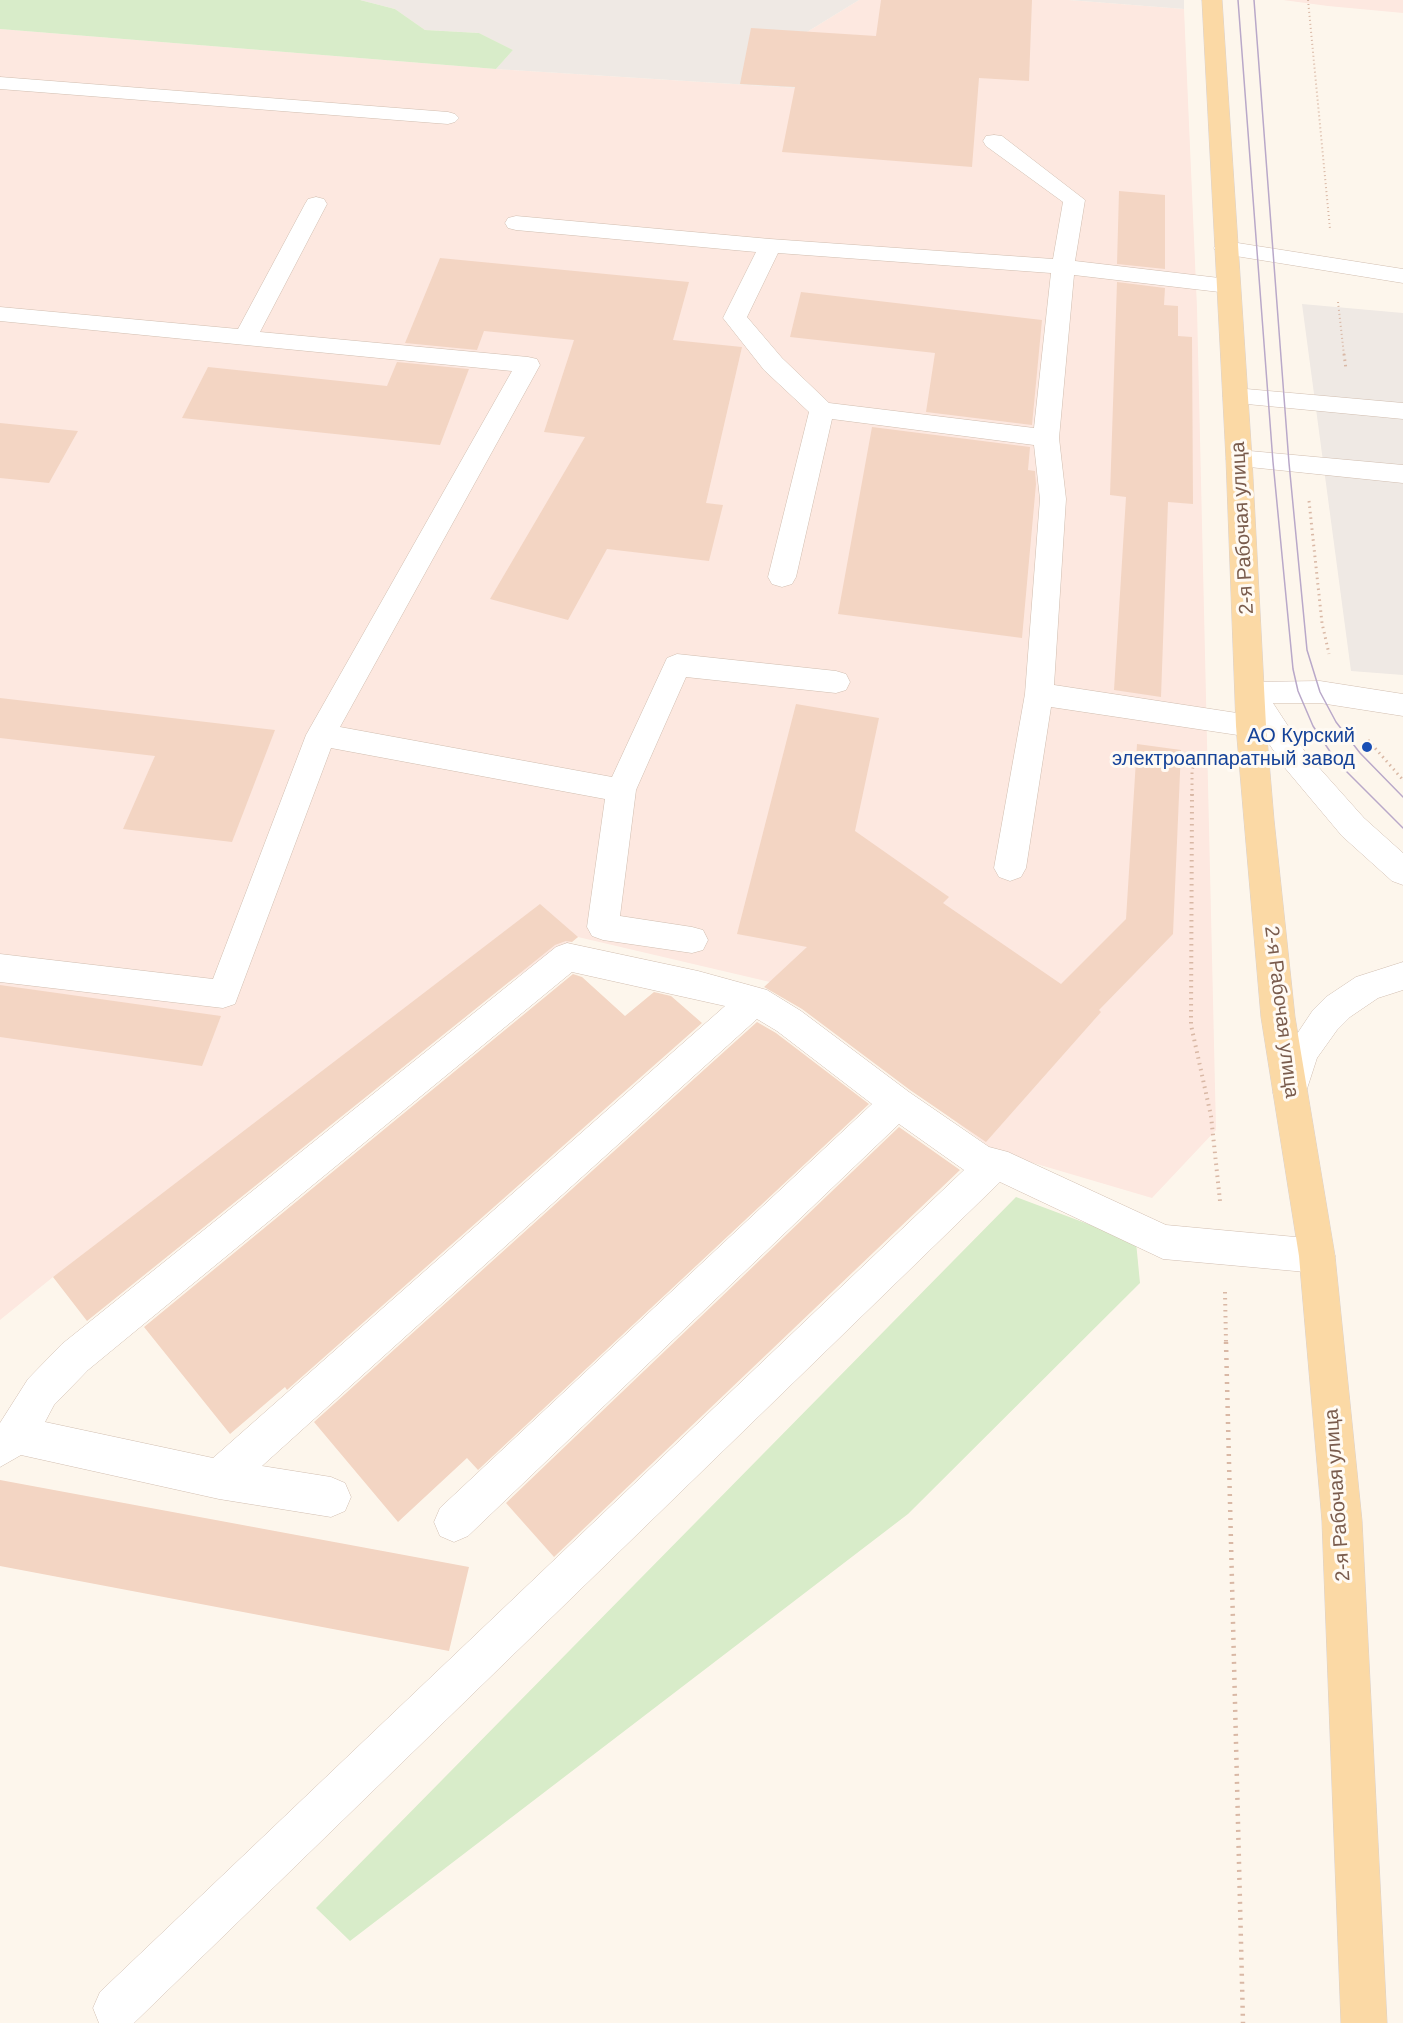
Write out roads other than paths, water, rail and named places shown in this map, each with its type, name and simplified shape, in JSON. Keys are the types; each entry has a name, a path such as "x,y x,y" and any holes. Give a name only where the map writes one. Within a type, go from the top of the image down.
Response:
{"main road":[{"name":"2-я Рабочая улица","path":"1212,0 1239,459 1251,726 1278,1017 1317,1256 1342,1521 1364,2023"}],"street":[{"path":"0,83 448,118"},
{"path":"994,141 1074,200 1063,267 1046,438 1053,499 1039,694 1010,868"},
{"path":"245,338 316,204"},
{"path":"516,223 770,246 1063,267 1228,286"},
{"path":"770,246 735,318 773,364 822,410 1046,438"},
{"path":"1225,248 1403,276"},
{"path":"0,314 528,365 321,735 224,994 0,968"},
{"path":"1235,396 1403,411"},
{"path":"782,577 822,410"},
{"path":"1239,459 1403,474"},
{"path":"692,940 603,927 621,790 677,665 836,682"},
{"path":"1251,693 1298,691 1342,695 1403,705"},
{"path":"1251,693 1294,760 1353,827 1403,872"},
{"path":"1039,694 1251,726"},
{"path":"321,735 621,790"},
{"path":"331,1497 8,1442 41,1392 75,1357 567,957 698,985 755,1000 789,1021 897,1102 983,1162 996,1162 1163,1242 1317,1256"},
{"path":"1290,1093 1302,1052 1325,1020 1338,1007 1368,987 1403,976"},
{"path":"219,1479 755,1000"},
{"path":"454,1522 897,1102"},
{"path":"116,2008 996,1162"}],"tram line":[{"path":"1238,0 1273,462 1293,669 1298,691 1313,726 1337,762 1403,828"},
{"path":"1254,0 1289,463 1307,650 1320,692 1336,722 1360,753 1403,797"}],"place":[{"name":"АО Курский электроаппаратный завод","path":"1367,747"}]}
